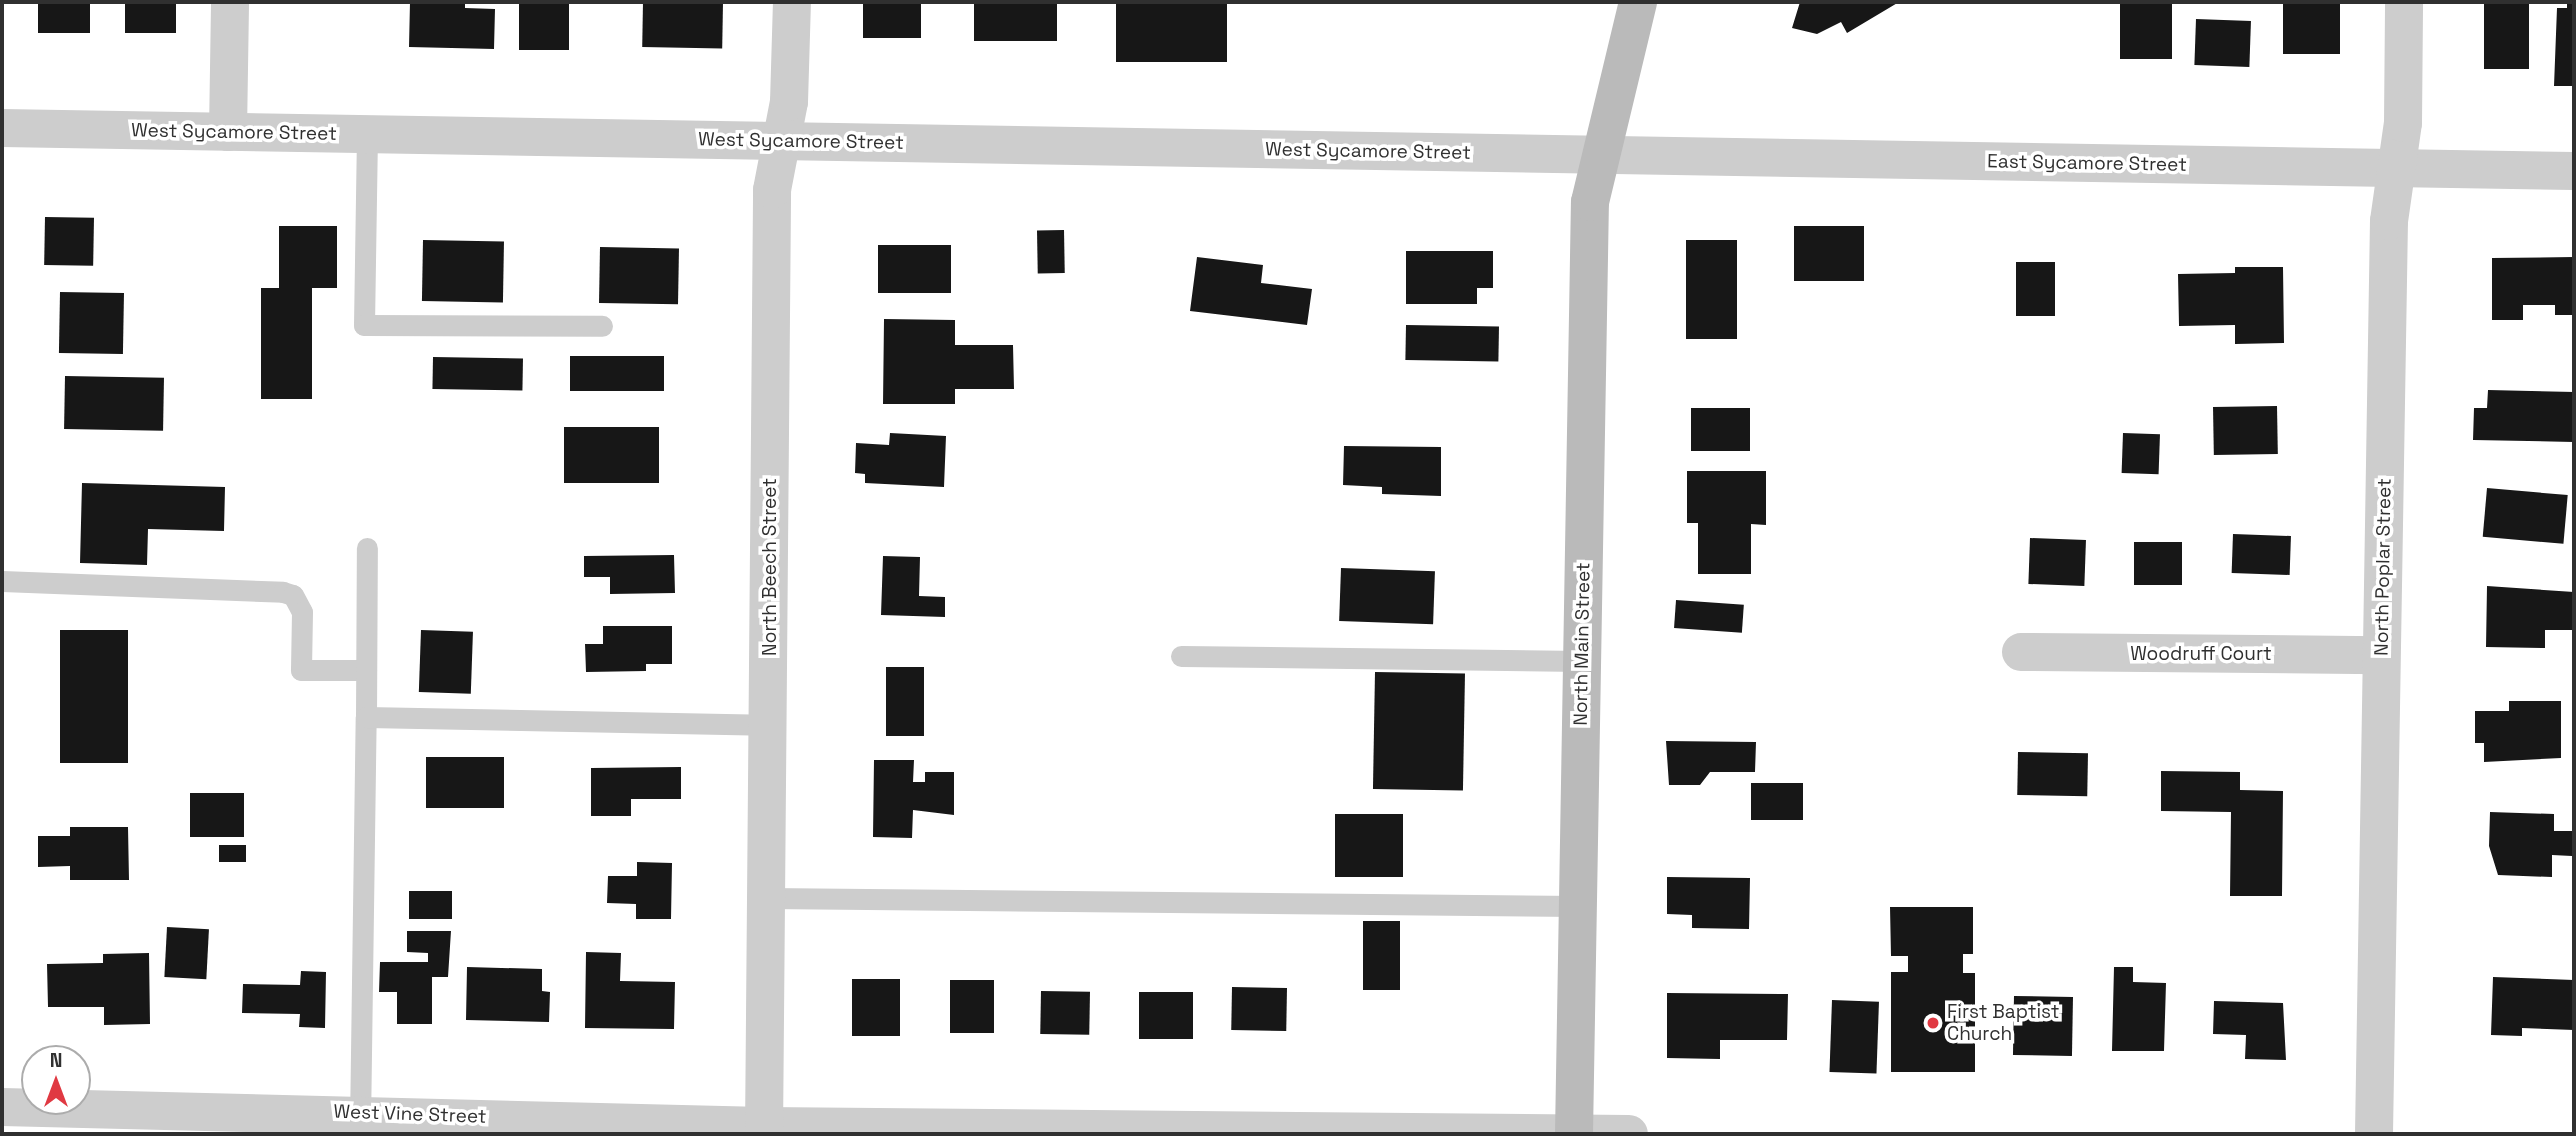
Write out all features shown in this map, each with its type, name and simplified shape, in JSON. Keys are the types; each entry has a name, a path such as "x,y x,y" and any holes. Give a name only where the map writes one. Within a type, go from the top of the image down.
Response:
{"main road":[{"name":"North Main Street","path":"1574,1134 1590,202 1638,2"}],"street":[{"path":"228,132 230,2"},
{"name":"North Beech Street","path":"764,1130 772,190 782,141 792,2"},
{"name":"North Poplar Street","path":"2374,1134 2389,220 2403,123 2404,2"},
{"name":"West Sycamore Street","path":"2,128 1600,155"},
{"name":"East Sycamore Street","path":"1600,155 2574,171"},
{"name":"Woodruff Court","path":"2021,652 2381,655"},
{"name":"West Vine Street","path":"2,1107 360,1123 764,1130 1629,1134"}],"lane":[{"path":"367,134 364,325 602,326"},
{"path":"360,1123 367,548"},
{"path":"2,581 284,592 293,595 302,612 301,670 366,670"},
{"path":"1181,656 1582,661"},
{"path":"366,717 769,725"},
{"path":"767,898 1578,906"}],"building":[{"path":"38,2 90,2 90,33 38,33"},
{"path":"125,2 176,2 176,33 125,33"},
{"path":"410,2 465,2 465,8 495,9 494,49 409,47"},
{"path":"519,2 569,2 569,50 519,50"},
{"path":"643,2 723,3 722,48 642,47"},
{"path":"863,2 921,2 921,38 863,38"},
{"path":"974,2 1057,2 1057,41 974,41"},
{"path":"1116,2 1227,2 1227,62 1116,62"},
{"path":"1800,2 1899,2 1847,33 1841,22 1817,34 1792,28"},
{"path":"2120,2 2172,2 2172,59 2120,59"},
{"path":"2283,2 2340,2 2340,54 2283,54"},
{"path":"2484,2 2529,2 2529,69 2484,69"},
{"path":"2567,2 2574,2 2574,86 2554,86 2557,8 2567,8"},
{"path":"2196,19 2251,21 2249,67 2194,65"},
{"path":"45,217 94,218 93,266 44,265"},
{"path":"279,226 337,226 337,288 312,288 312,399 261,399 261,288 279,288"},
{"path":"1794,226 1864,226 1864,281 1794,281"},
{"path":"1037,230 1064,230 1065,273 1038,273"},
{"path":"423,240 504,241 503,302 422,301"},
{"path":"1686,240 1737,240 1737,339 1686,339"},
{"path":"878,245 951,245 951,293 878,293"},
{"path":"600,247 679,248 678,304 599,303"},
{"path":"1406,251 1493,251 1493,288 1477,288 1477,304 1406,304"},
{"path":"1197,257 1263,265 1261,283 1312,289 1307,325 1190,311"},
{"path":"2574,257 2574,315 2555,315 2555,305 2523,305 2523,320 2492,320 2492,258"},
{"path":"2016,262 2055,262 2055,316 2016,316"},
{"path":"2235,267 2283,267 2284,343 2235,344 2235,325 2179,326 2178,274 2235,273"},
{"path":"60,292 124,293 123,354 59,353"},
{"path":"884,319 955,320 955,345 1013,345 1014,389 955,389 955,404 883,404"},
{"path":"1406,325 1499,327 1498,362 1405,360"},
{"path":"570,356 664,356 664,391 570,391"},
{"path":"433,357 523,359 522,391 432,389"},
{"path":"65,376 164,378 163,431 64,429"},
{"path":"2488,390 2574,392 2574,442 2473,440 2474,408 2487,408"},
{"path":"2277,406 2278,454 2214,455 2213,407"},
{"path":"1691,408 1750,408 1750,451 1691,451"},
{"path":"564,427 659,427 659,483 564,483"},
{"path":"890,433 946,436 944,487 865,483 865,474 855,473 856,443 889,445"},
{"path":"2123,433 2160,434 2159,474 2122,473"},
{"path":"1344,446 1441,447 1441,496 1382,494 1382,487 1343,485"},
{"path":"1687,471 1766,471 1766,525 1751,524 1751,574 1698,574 1698,523 1687,523"},
{"path":"82,483 225,487 224,531 148,529 147,565 80,563"},
{"path":"2487,488 2568,495 2563,544 2483,537"},
{"path":"2233,534 2291,536 2290,575 2232,573"},
{"path":"2030,538 2086,540 2084,586 2028,584"},
{"path":"2134,542 2182,542 2182,585 2134,585"},
{"path":"674,555 675,593 610,594 610,577 584,577 584,556"},
{"path":"883,556 920,557 919,596 945,597 945,617 881,615"},
{"path":"1341,568 1435,571 1433,624 1339,621"},
{"path":"2487,586 2574,592 2574,630 2545,630 2545,648 2486,647"},
{"path":"1676,600 1744,605 1742,633 1674,628"},
{"path":"603,626 672,626 672,664 646,664 646,671 586,672 585,644 603,644"},
{"path":"60,630 128,630 128,763 60,763"},
{"path":"421,630 473,632 471,694 419,692"},
{"path":"886,667 924,667 924,736 886,736"},
{"path":"1375,672 1465,674 1463,791 1373,789"},
{"path":"2509,701 2561,701 2561,758 2484,762 2484,743 2475,743 2475,711 2509,711"},
{"path":"1666,741 1756,742 1755,772 1710,772 1700,785 1669,785"},
{"path":"2018,752 2088,753 2087,796 2017,795"},
{"path":"426,757 504,757 504,808 426,808"},
{"path":"874,760 914,760 913,782 925,782 925,772 954,772 954,815 913,810 912,838 873,837"},
{"path":"681,767 681,799 631,799 631,816 591,816 591,768"},
{"path":"2161,771 2240,772 2240,790 2283,791 2282,896 2230,896 2231,812 2161,811"},
{"path":"1751,783 1803,783 1803,820 1751,820"},
{"path":"190,793 244,793 244,837 190,837"},
{"path":"2490,812 2554,814 2554,831 2573,831 2572,856 2552,855 2552,877 2498,875 2489,846"},
{"path":"1335,814 1403,814 1403,877 1335,877"},
{"path":"70,827 128,827 129,880 70,880 70,866 38,867 38,836 70,836"},
{"path":"219,845 246,845 246,862 219,862"},
{"path":"637,862 672,863 671,919 636,919 636,904 607,903 608,876 637,876"},
{"path":"1667,877 1750,878 1749,929 1692,928 1692,915 1667,914"},
{"path":"409,891 452,891 452,919 409,919"},
{"name":"First Baptist Church","path":"1890,907 1973,907 1973,954 1963,954 1963,973 1975,973 1975,1072 1891,1072 1891,972 1908,972 1908,956 1891,956"},
{"path":"1363,921 1400,921 1400,990 1363,990"},
{"path":"167,927 209,929 206,979 164,977"},
{"path":"407,931 451,931 448,977 432,977 432,1024 397,1024 397,992 379,992 380,962 428,962 428,953 407,952"},
{"path":"586,952 621,953 620,981 675,982 674,1029 585,1028"},
{"path":"149,953 150,1024 104,1025 104,1007 48,1007 47,964 103,963 103,954"},
{"path":"467,967 542,969 542,991 550,992 549,1022 466,1020"},
{"path":"2114,967 2133,967 2133,982 2166,983 2164,1051 2112,1051"},
{"path":"301,971 326,972 325,1028 299,1027 300,1014 242,1013 243,984 300,985"},
{"path":"2493,977 2574,980 2574,1030 2522,1028 2522,1036 2491,1035"},
{"path":"852,979 900,979 900,1036 852,1036"},
{"path":"950,980 994,980 994,1033 950,1033"},
{"path":"1232,987 1287,988 1286,1031 1231,1030"},
{"path":"1041,991 1090,992 1089,1035 1040,1034"},
{"path":"1139,992 1193,992 1193,1039 1139,1039"},
{"path":"1667,993 1788,994 1787,1040 1720,1040 1720,1059 1667,1058"},
{"path":"2014,996 2073,997 2072,1056 2013,1055"},
{"path":"1832,1000 1879,1002 1876,1074 1829,1072"},
{"path":"2214,1001 2283,1003 2286,1060 2245,1059 2246,1035 2213,1034"}],"place":[{"name":"First Baptist Church","path":"1933,1023"}]}
